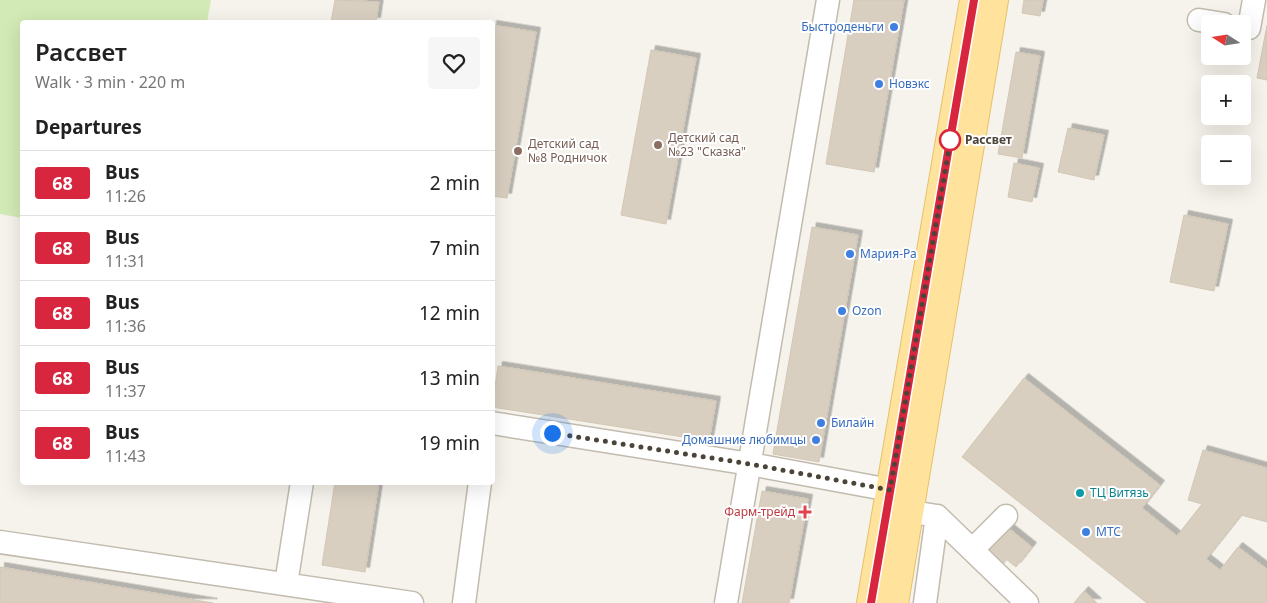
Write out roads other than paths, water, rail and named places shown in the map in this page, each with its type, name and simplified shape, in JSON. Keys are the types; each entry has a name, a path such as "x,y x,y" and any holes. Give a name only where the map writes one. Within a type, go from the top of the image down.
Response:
{"main road":[{"path":"894,603 895,503 974,0"},
{"path":"871,603 895,503 994,0"}],"lane":[{"path":"726,603 828,0"},
{"path":"1251,17 1254,0"},
{"path":"495,423 750,464 937,516 1027,603"},
{"path":"286,584 302,485"},
{"path":"464,603 480,485"},
{"path":"925,603 937,516"},
{"path":"972,550 1006,516"},
{"path":"0,542 412,603"}],"place":[{"name":"Быстроденьги","path":"894,27"},
{"name":"Новэкс","path":"879,84"},
{"name":"Рассвет","path":"950,140"},
{"name":"Детский сад №23 \"Сказка\"","path":"658,145"},
{"name":"Детский сад №8 Родничок","path":"518,151"},
{"name":"Мария-Ра","path":"850,254"},
{"name":"Ozon","path":"842,311"},
{"name":"Билайн","path":"821,423"},
{"name":"Домашние любимцы","path":"816,440"},
{"name":"ТЦ Витязь","path":"1080,493"},
{"name":"Фарм-трейд","path":"805,512"},
{"name":"МТС","path":"1086,532"}]}
